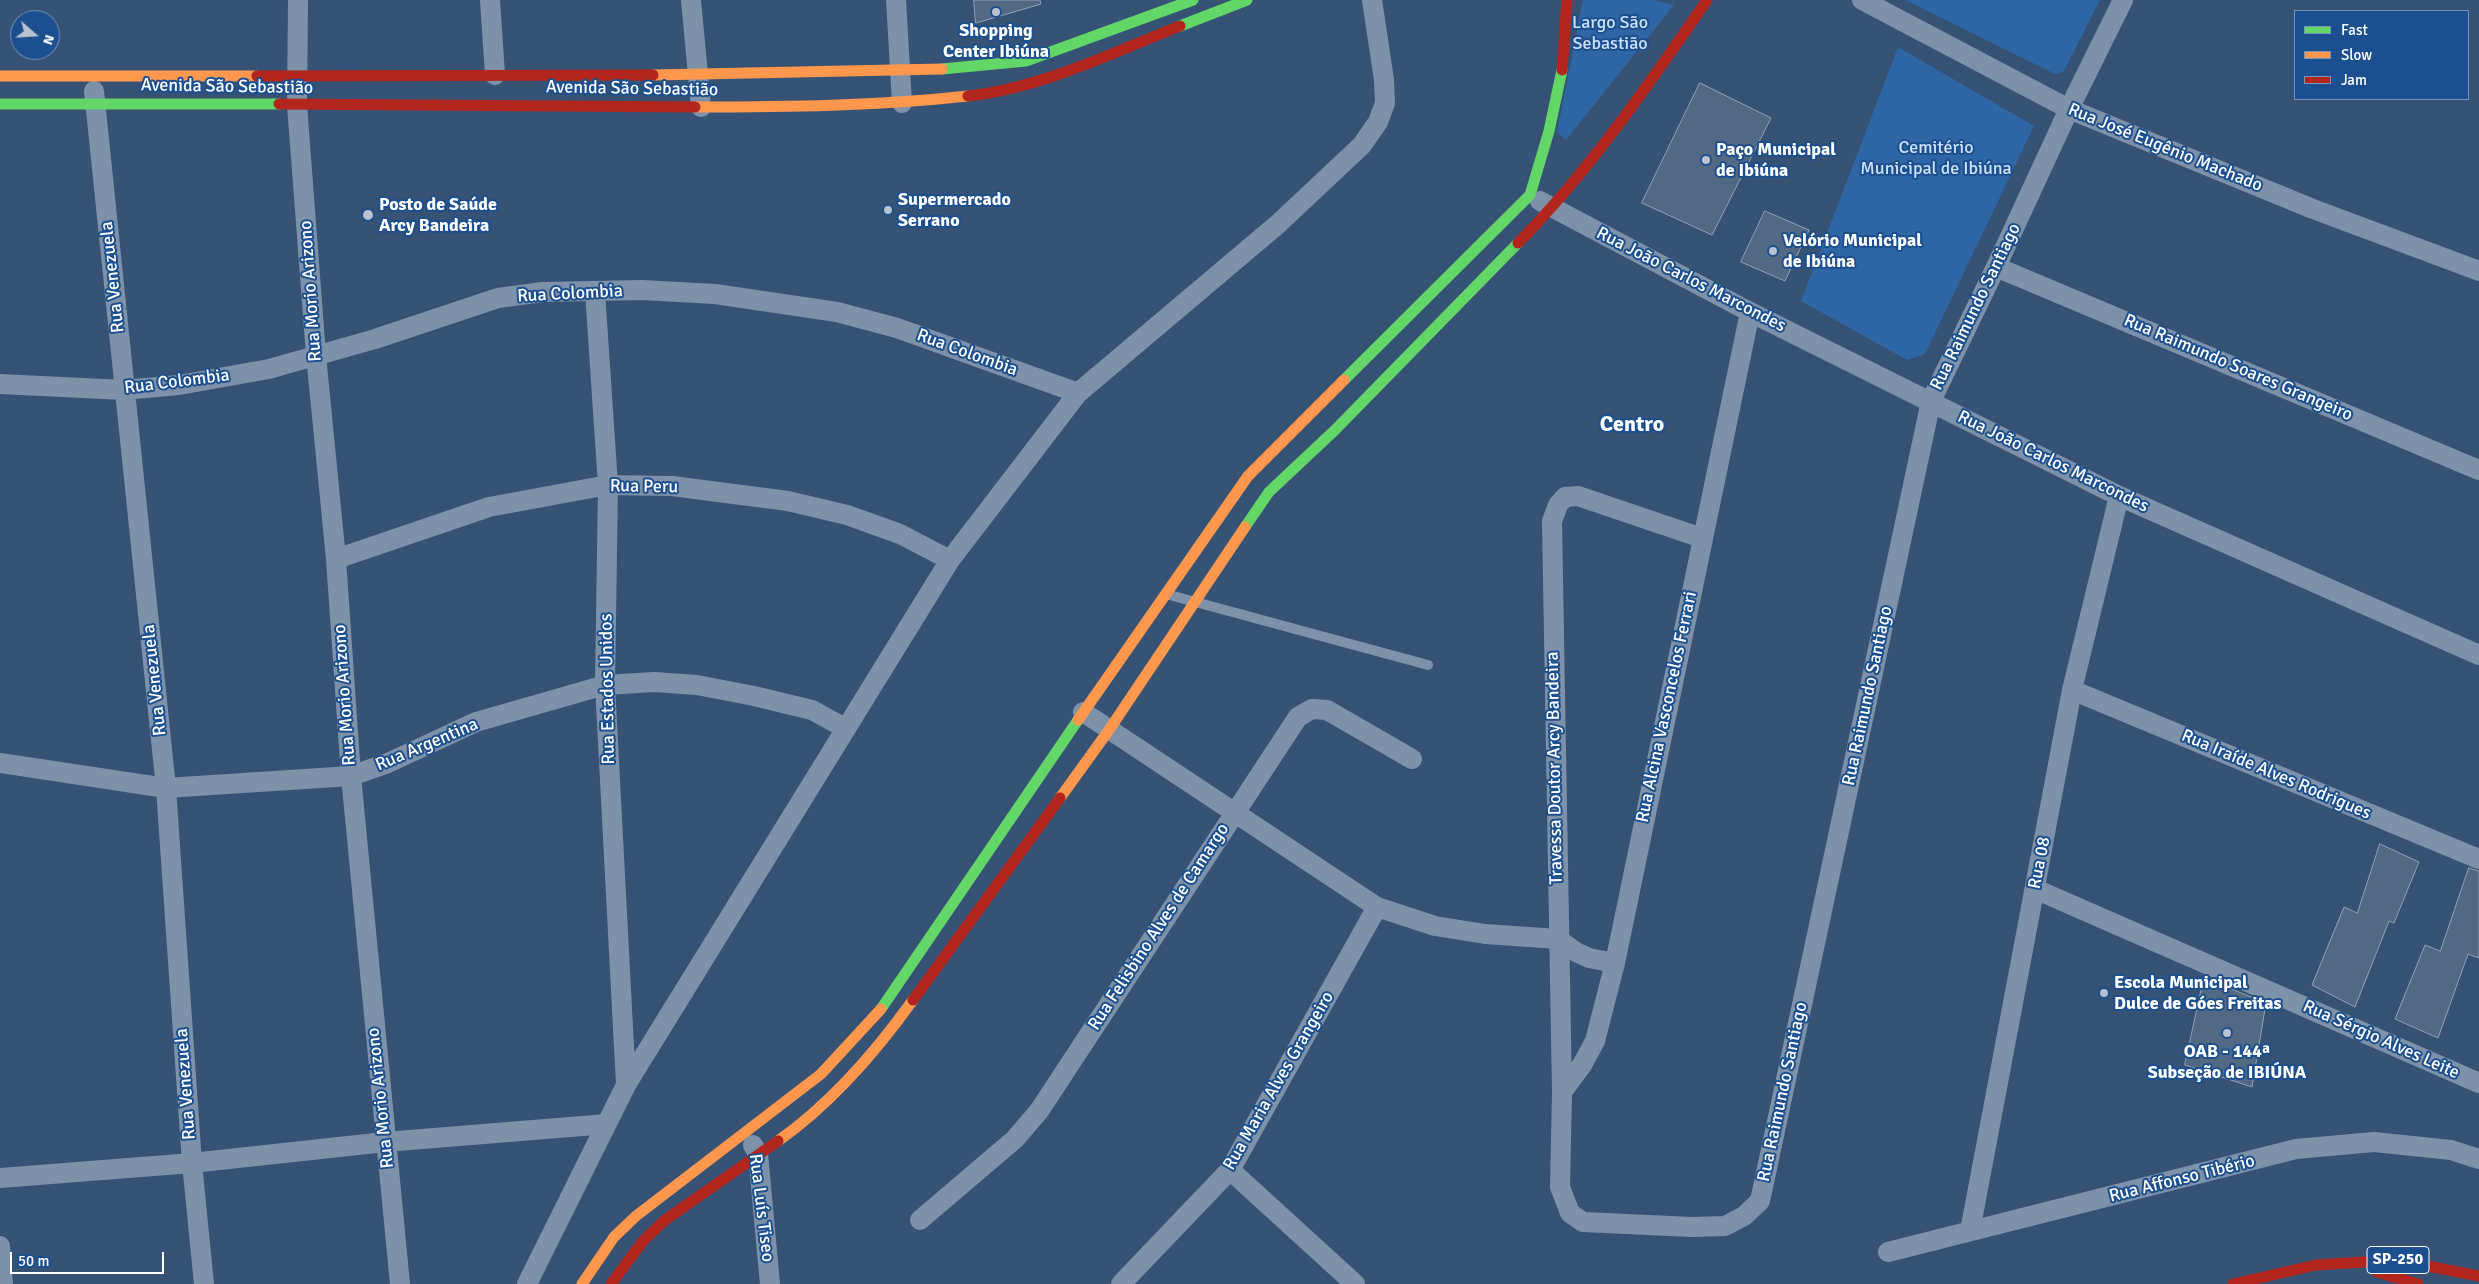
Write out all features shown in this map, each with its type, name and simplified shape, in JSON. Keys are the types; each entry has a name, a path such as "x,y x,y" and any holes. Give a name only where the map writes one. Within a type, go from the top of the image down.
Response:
{"main road":[{"name":"Avenida São Sebastião","path":"0,76 297,78 495,75 583,91 701,107 902,103 994,79 1026,61 1193,0"},
{"name":"Avenida São Sebastião","path":"0,104 297,105 583,91 698,76 958,69 1025,86 1084,65 1247,0"},
{"path":"582,1284 614,1237 636,1216 821,1074 876,1016 1165,594 1259,484 1530,195 1549,131 1562,71 1567,0"},
{"path":"611,1284 643,1241 665,1220 802,1123 838,1091 882,1044 1110,730 1193,603 1259,484 1335,430 1551,209 1654,77 1707,0"},
{"name":"SP-250","path":"2233,1284 2316,1264 2397,1260 2479,1276"},
{"path":"2316,1264 2370,1270 2395,1275 2418,1284"}],"street":[{"name":"Rua Morio Arizono","path":"298,0 297,105 316,355 336,559 350,776 400,1284"},
{"path":"490,0 495,75"},
{"path":"691,0 701,107"},
{"path":"896,0 902,103"},
{"path":"527,1284 626,1085 790,823 845,728 950,560 1078,393 1278,224 1362,145 1378,122 1385,103 1384,80 1372,0"},
{"name":"Rua José Eugênio Machado","path":"1862,0 2069,109 2313,209 2479,271"},
{"name":"Rua Raimundo Santiago","path":"1560,1187 1570,1213 1583,1222 1599,1224 1692,1227 1725,1226 1744,1216 1760,1201 1931,401 1996,267 2069,109 2123,0"},
{"name":"Rua Venezuela","path":"93,77 166,788 192,1163 204,1284"},
{"name":"Rua João Carlos Marcondes","path":"1530,195 1551,209 1750,312 1931,401 2010,443 2120,496 2479,654"},
{"name":"Rua Raimundo Soares Grangeiro","path":"1996,267 2479,470"},
{"name":"Rua Colombia","path":"0,384 124,390 179,385 269,369 375,339 498,298 543,292 642,290 714,294 837,312 897,328 1078,393"},
{"name":"Rua Estados Unidos","path":"595,292 608,486 605,685 626,1085"},
{"name":"Rua Alcina Vasconcelos Ferrari","path":"1562,1092 1582,1065 1594,1041 1615,963 1750,312"},
{"name":"Rua Peru","path":"336,559 489,507 608,486 672,486 788,501 847,516 900,534 950,560"},
{"name":"Travessa Doutor Arcy Bandeira","path":"1560,1187 1562,1092 1552,521 1558,505 1565,496 1578,496 1702,538"},
{"name":"Rua 08","path":"1970,1231 2072,690 2120,496"},
{"name":"Rua Argentina","path":"0,763 166,788 350,776 388,763 476,722 605,685 654,682 697,685 754,696 812,710 845,728"},
{"name":"Rua Iraíde Alves Rodrigues","path":"2072,690 2479,859"},
{"name":"Rua Felisbino Alves de Camargo","path":"920,1220 1015,1139 1039,1111 1298,717 1312,709 1327,710 1412,759"},
{"path":"1083,712 1234,814 1377,907 1435,926 1485,934 1558,939 1576,952 1589,958 1615,963"},
{"name":"Rua Sérgio Alves Leite","path":"2035,889 2479,1083"},
{"name":"Rua Maria Alves Grangeiro","path":"1122,1284 1230,1170 1377,907"},
{"path":"0,1178 192,1163 385,1142 607,1124"},
{"name":"Rua Luís Tiseo","path":"746,1133 758,1154 770,1284"},
{"name":"Rua Affonso Tibério","path":"1888,1252 2296,1149 2374,1142 2451,1150 2479,1159"},
{"path":"1230,1170 1355,1284"},
{"path":"0,1246 4,1284"}],"lane":[{"path":"1165,594 1428,665"}],"green space":[{"name":"Largo São Sebastião","path":"1583,0 1653,0 1674,5 1566,140 1557,132"},
{"path":"1905,0 2100,0 2064,71 2055,74"},
{"name":"Cemitério Municipal de Ibiúna","path":"1898,47 2034,126 1925,354 1907,360 1801,301"}],"building":[{"name":"Shopping Center Ibiúna","path":"974,0 1040,0 1041,4 976,23"},
{"name":"Paço Municipal de Ibiúna","path":"1700,83 1771,118 1712,235 1642,203"},
{"name":"Velório Municipal de Ibiúna","path":"1765,211 1809,230 1785,281 1741,262"},
{"path":"2380,844 2419,862 2394,923 2389,921 2355,1007 2312,985 2344,907 2357,913"},
{"path":"2469,868 2479,871 2479,958 2468,954 2438,1038 2395,1019 2425,945 2440,951"},
{"name":"OAB - 144ª Subseção de IBIÚNA","path":"2204,978 2266,1003 2252,1087 2185,1065"}],"traffic: fast":[{"path":"942,69 1026,61 1193,0"},
{"path":"1180,26 1247,0"},
{"path":"1344,380 1530,195 1549,131 1562,70"},
{"path":"0,104 279,104"},
{"path":"1245,527 1269,492 1335,430 1518,243"},
{"path":"881,1009 1078,720"}],"traffic: slow":[{"path":"653,75 942,69"},
{"path":"0,76 257,76"},
{"path":"695,107 832,105 968,96"},
{"path":"1078,720 1248,476 1344,380"},
{"path":"1060,798 1109,730 1245,527"},
{"path":"778,1141 817,1110 852,1076 913,1000"},
{"path":"582,1284 614,1237 636,1216 821,1074 881,1009"}],"traffic: jam":[{"path":"1562,70 1567,0"},
{"path":"1518,243 1570,186 1618,126 1707,0"},
{"path":"968,96 996,92 1049,77 1102,58 1180,26"},
{"path":"257,76 653,75"},
{"path":"279,104 695,107"},
{"path":"913,1000 1060,798"},
{"path":"611,1284 643,1241 665,1220 778,1141"},
{"path":"2233,1284 2316,1265 2397,1260 2479,1276"},
{"path":"2377,1272 2418,1284"}],"place":[{"name":"Shopping Center Ibiúna","path":"996,12"},
{"name":"Paço Municipal de Ibiúna","path":"1706,160"},
{"name":"Supermercado Serrano","path":"888,210"},
{"name":"Posto de Saúde Arcy Bandeira","path":"368,215"},
{"name":"Velório Municipal de Ibiúna","path":"1773,251"},
{"name":"Escola Municipal Dulce de Góes Freitas","path":"2104,993"},
{"name":"OAB - 144ª Subseção de IBIÚNA","path":"2227,1033"}],"district":[{"name":"Centro","path":"1632,425"}]}
